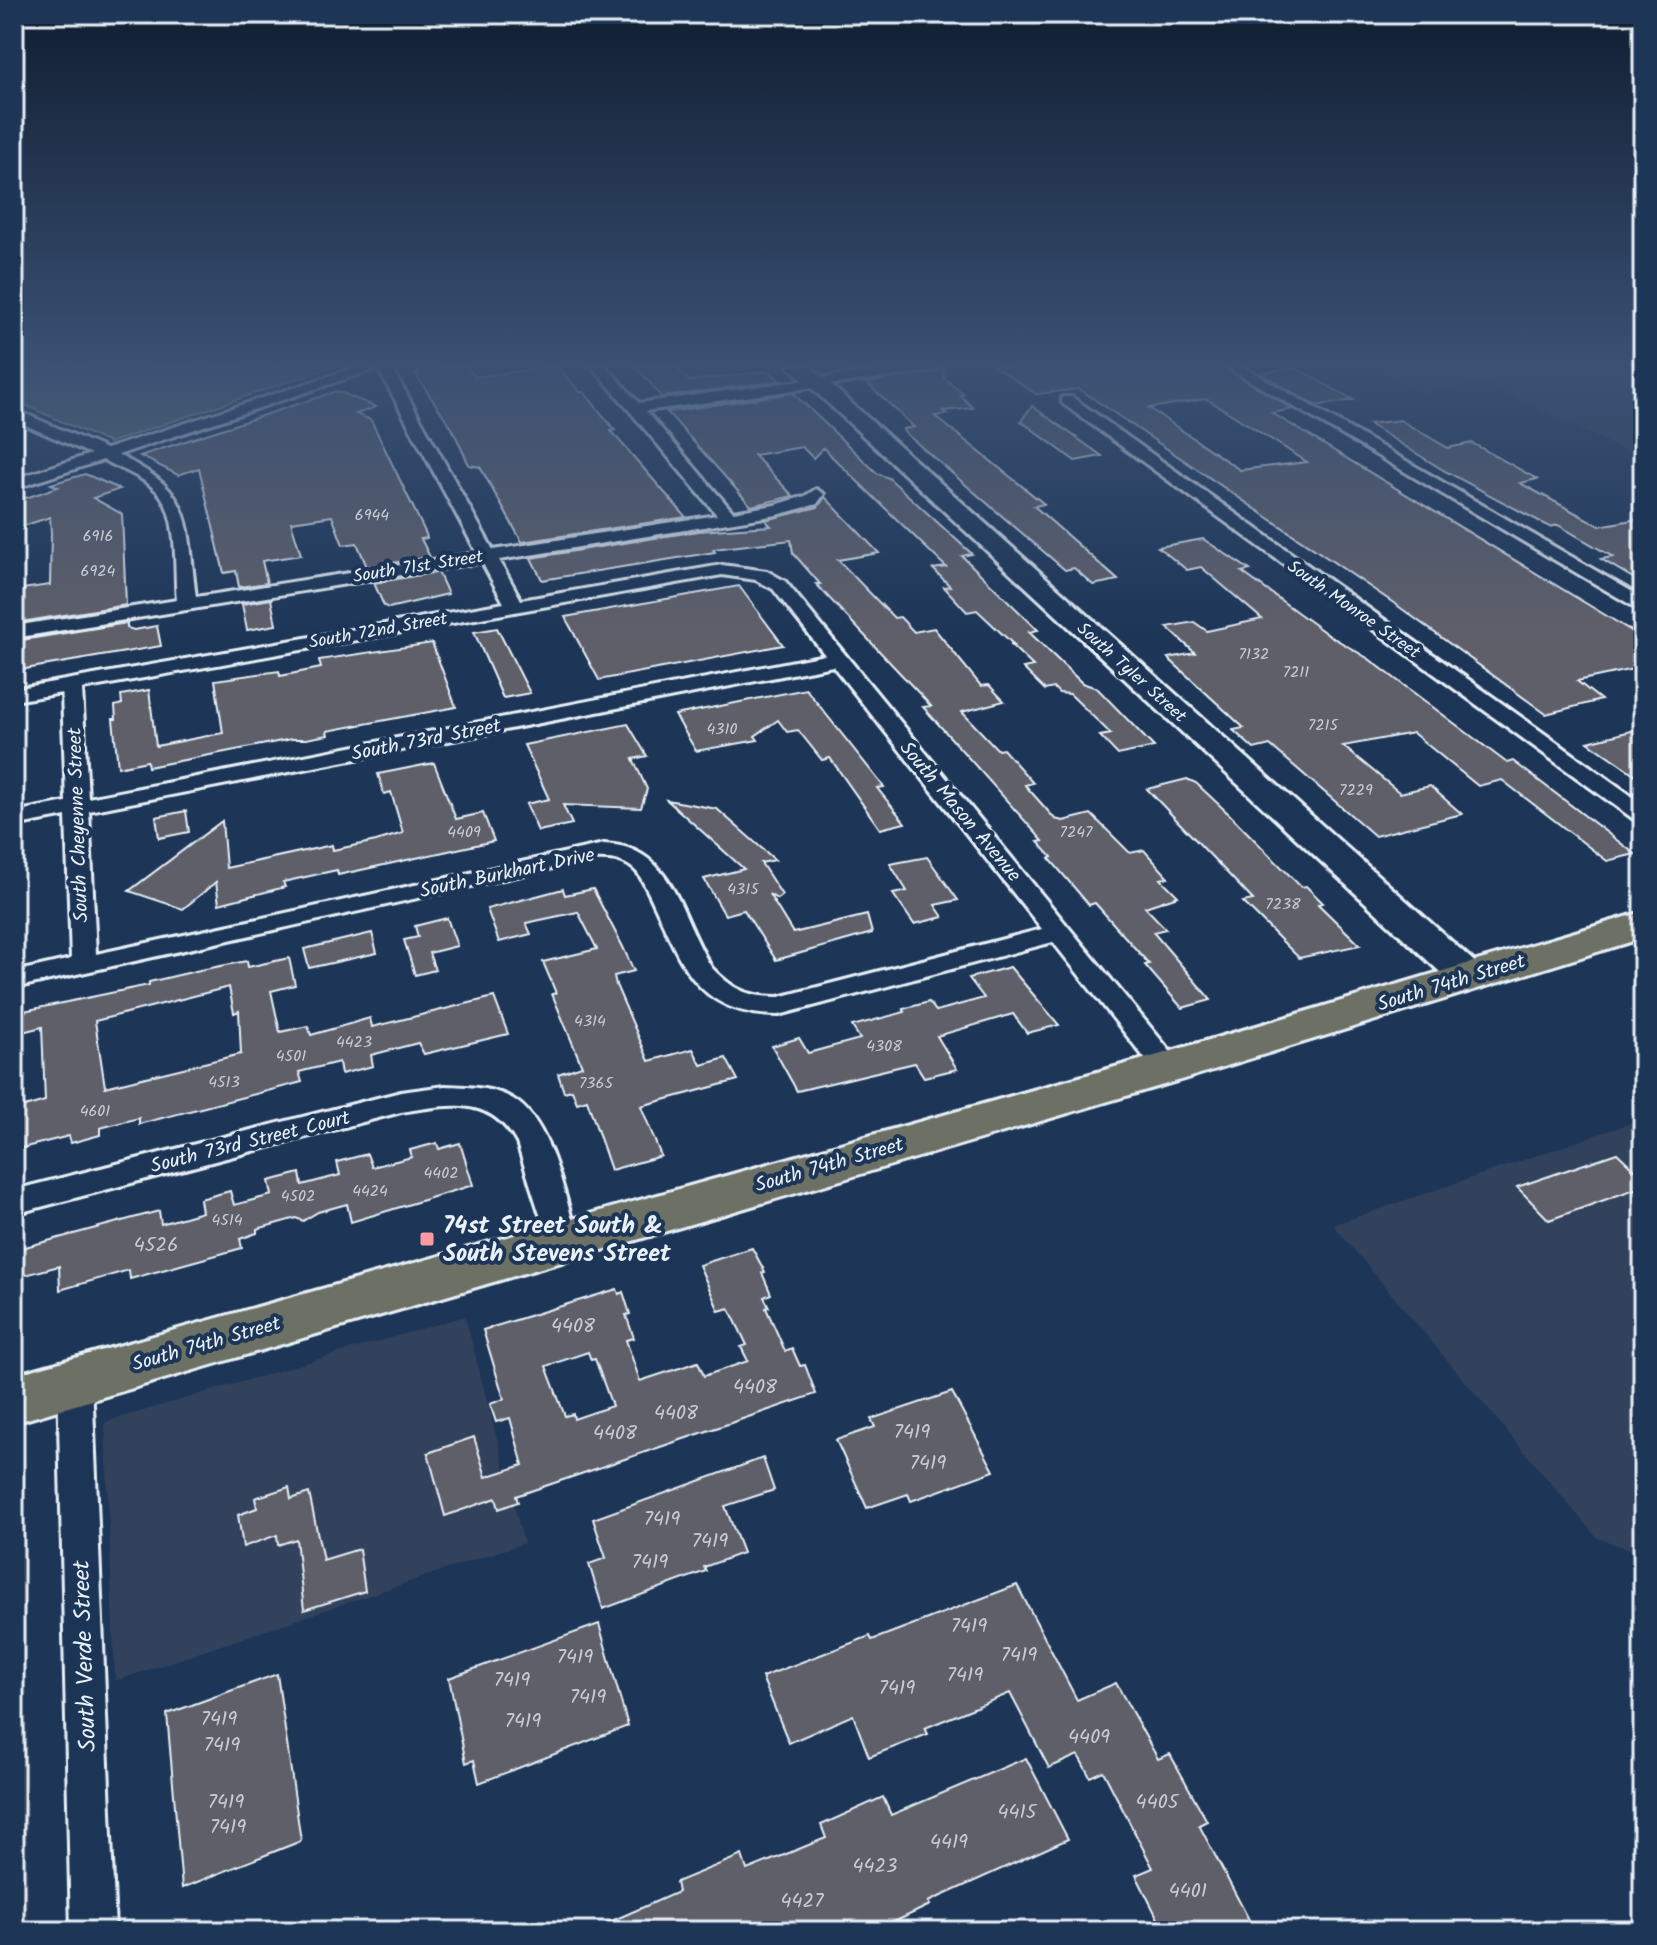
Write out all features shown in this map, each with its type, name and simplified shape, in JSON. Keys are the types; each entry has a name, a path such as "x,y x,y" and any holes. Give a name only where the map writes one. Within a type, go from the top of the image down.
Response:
{"main road":[{"name":"South 74th Street","path":"14,1399 1168,1068 1643,925"}],"street":[{"path":"14,484 98,457"},
{"path":"106,457 158,484 169,496 187,604"},
{"path":"433,457 515,606"},
{"path":"677,457 727,516"},
{"name":"South Tyler Street","path":"899,457 1467,976"},
{"name":"South Monroe Street","path":"1146,457 1643,815"},
{"path":"1387,457 1643,606"},
{"name":"South 71st Street","path":"14,632 793,507 811,500 816,494"},
{"name":"South 72nd Street","path":"14,695 722,570 742,570"},
{"name":"South Mason Avenue","path":"742,570 779,585 1168,1068"},
{"name":"South 73rd Street","path":"14,819 837,659"},
{"name":"South Cheyenne Street","path":"72,685 84,964"},
{"name":"South Burkhart Drive","path":"14,980 593,852 622,853 648,867 709,985 730,1001 748,1007 779,1006 1061,932"},
{"name":"South 73rd Street Court","path":"14,1202 401,1102 463,1094 489,1097 516,1115 528,1129 562,1240"},
{"name":"South Verde Street","path":"75,1381 93,1931"}],"shaded area":[{"path":"1643,1119 1643,1554 1597,1538 1333,1225"},
{"path":"465,1316 524,1543 115,1681 105,1422"},
{"path":"14,1456 25,1459 28,1931 14,1931"}],"building":[{"path":"142,457 389,457 426,534 427,538 421,539 430,557 367,567 357,543 343,545 332,516 291,522 301,555 262,561 267,583 239,587 236,571 224,573 199,468 178,475"},
{"path":"465,457 633,457 686,517 522,542 480,467 469,465"},
{"path":"707,457 756,457 793,496 751,506"},
{"path":"832,457 860,457 878,474 889,478 972,554 962,556 1038,630 1029,632 1082,683 1097,688 1154,747 1118,755 1100,736 1111,734 1070,694 1059,693 1054,688 1045,690 1023,668 1033,666 1011,645 1014,645 977,610 967,612 944,587 950,586 933,569 946,567"},
{"path":"933,457 985,457 1044,504 1034,506 1118,580 1093,585 1074,568 1065,570"},
{"path":"1069,457 1098,457 1075,461"},
{"path":"1179,457 1221,457 1240,470 1307,462 1299,457 1344,457 1643,638 1643,667 1577,681 1601,700 1546,714 1398,606"},
{"path":"1422,457 1497,457 1537,479 1520,483 1600,526 1643,518 1643,584 1601,559 1613,557 1558,525 1550,527"},
{"path":"85,474 120,489 93,498 122,514 126,605 15,623 15,590 50,585 51,534 50,517 14,529 14,502 58,487 51,484"},
{"path":"825,497 879,553 838,560 894,618 900,617 914,632 934,628 981,686 989,685 1004,701 962,712 998,750 1003,749 1033,783 1025,785 1055,819 1063,821 1091,814 1130,853 1144,850 1168,877 1161,879 1178,896 1145,907 1166,929 1153,932 1211,1000 1182,1008 1145,965 1149,964 1095,903 1089,905 1038,842 1043,841 923,707 931,706 816,584 820,584 793,553 791,540 713,549 715,552 542,580 531,558 698,531 771,526 765,520 818,507"},
{"path":"1203,539 1250,570 1242,572 1327,634 1369,659 1507,763 1513,761 1635,854 1607,861 1502,780 1478,786 1413,733 1343,746 1400,793 1430,786 1462,814 1375,836 1270,745 1254,749 1233,730 1244,728 1168,658 1195,653 1167,627 1194,622 1207,631 1262,619 1201,567 1187,570 1158,547"},
{"path":"438,572 448,594 389,608 384,606 374,583"},
{"path":"739,586 783,645 599,680 565,617"},
{"path":"271,599 276,625 247,630 242,604"},
{"path":"127,623 127,628 134,630 157,626 161,646 19,670 16,641"},
{"path":"497,628 530,693 503,698 474,632"},
{"path":"432,643 456,707 327,731 328,735 306,739 292,739 148,767 147,761 118,767 113,719 116,719 115,706 122,704 121,695 149,690 156,746 223,733 215,680 279,671 280,676 321,668 319,660"},
{"path":"806,689 884,787 877,788 905,823 880,829 830,758 822,760 798,730 787,732 778,720 755,736 758,740 696,751 675,715"},
{"path":"628,724 647,756 633,759 647,789 641,808 563,805 572,824 538,831 526,804 549,799 524,745"},
{"path":"1643,728 1643,780 1588,742"},
{"path":"434,763 456,819 483,813 494,841 338,875 337,870 283,882 285,887 219,904 216,882 183,909 129,891 222,821 226,868 332,845 333,850 403,833 391,792 384,794 378,774"},
{"path":"1187,779 1196,783 1230,815 1301,887 1306,886 1323,903 1318,904 1360,945 1299,958 1243,902 1253,900 1147,789"},
{"path":"667,800 717,809 775,860 761,863 782,895 777,899 769,894 793,933 867,915 872,933 776,960 744,910 725,915 704,879 744,869"},
{"path":"186,811 189,832 159,838 156,817"},
{"path":"927,857 958,900 935,905 943,917 914,924 893,894 907,891 890,864"},
{"path":"563,889 565,895 593,889 623,947 634,971 614,976 616,985 649,1061 693,1049 701,1065 726,1058 738,1080 641,1106 661,1156 611,1170 587,1100 577,1103 572,1090 564,1092 558,1074 582,1066 552,994 556,993 543,962 597,949 578,912 526,923 531,934 499,942 487,909"},
{"path":"447,918 457,946 429,953 435,970 415,975 404,940 418,937 415,926"},
{"path":"372,933 377,953 309,968 304,949"},
{"path":"289,958 295,985 271,991 280,1032 308,1026 311,1035 370,1018 372,1027 494,997 508,1034 424,1054 418,1043 371,1055 373,1066 341,1074 339,1062 299,1072 302,1082 139,1124 139,1118 100,1128 100,1135 71,1143 69,1136 14,1150 14,1110 45,1101 42,1027 14,1034 14,1013 149,985 149,982 200,970 247,961 248,967","holes":["229,987 234,1013 239,1011 241,1054 105,1087 95,1021"]},
{"path":"1010,967 1059,1025 1027,1033 1013,1014 937,1036 957,1069 924,1077 915,1063 797,1091 772,1046 799,1038 808,1053 860,1039 852,1026 905,1012 903,1009 929,1002 936,1011 984,998 969,978"},
{"path":"437,1143 439,1149 460,1143 473,1185 351,1222 347,1204 318,1212 303,1221 296,1218 257,1229 257,1233 240,1239 242,1248 130,1279 129,1270 60,1290 59,1266 14,1278 14,1250 159,1211 161,1224 202,1212 200,1199 230,1191 234,1205 272,1195 269,1181 300,1173 302,1185 340,1175 337,1162 367,1154 372,1167 412,1157 410,1150"},
{"path":"1617,1153 1634,1169 1643,1166 1643,1186 1549,1220 1517,1187"},
{"path":"752,1248 765,1272 762,1273 771,1294 764,1297 769,1307 766,1308 785,1351 792,1348 800,1366 805,1365 816,1394 516,1496 518,1502 499,1509 496,1498 445,1516 428,1453 474,1437 486,1477 523,1465 510,1418 496,1422 490,1404 504,1399 483,1330 617,1289 619,1294 623,1292 630,1314 626,1315 634,1338 626,1340 640,1381 698,1362 704,1376 748,1361 741,1347 747,1345 729,1308 719,1311 699,1265","holes":["588,1352 591,1360 595,1359 612,1406 574,1419 573,1414 565,1416 546,1366"]},
{"path":"952,1392 994,1471 911,1501 908,1494 867,1508 836,1440 875,1427 871,1419"},
{"path":"763,1458 774,1490 725,1506 743,1553 704,1567 706,1571 603,1609 589,1564 606,1558 593,1519"},
{"path":"289,1487 291,1499 309,1493 323,1560 359,1549 365,1591 304,1610 296,1539 278,1545 277,1535 243,1547 238,1515 257,1508 255,1498"},
{"path":"1017,1585 1077,1700 1116,1683 1158,1759 1170,1754 1207,1821 1199,1825 1255,1931 1164,1931 1136,1875 1153,1868 1103,1771 1090,1777 1078,1755 1049,1768 1010,1693 925,1728 928,1734 869,1757 853,1715 789,1743 762,1677 870,1636 872,1640"},
{"path":"599,1624 628,1726 479,1783 474,1760 466,1763 449,1678"},
{"path":"277,1674 301,1841 182,1888 167,1714"},
{"path":"1026,1758 1068,1839 928,1902 930,1905 875,1931 589,1931 678,1892 676,1882 742,1855 747,1870 826,1838 821,1825 883,1797 891,1815"}],"place":[{"name":"74st Street South & South Stevens Street","path":"427,1239"}]}
